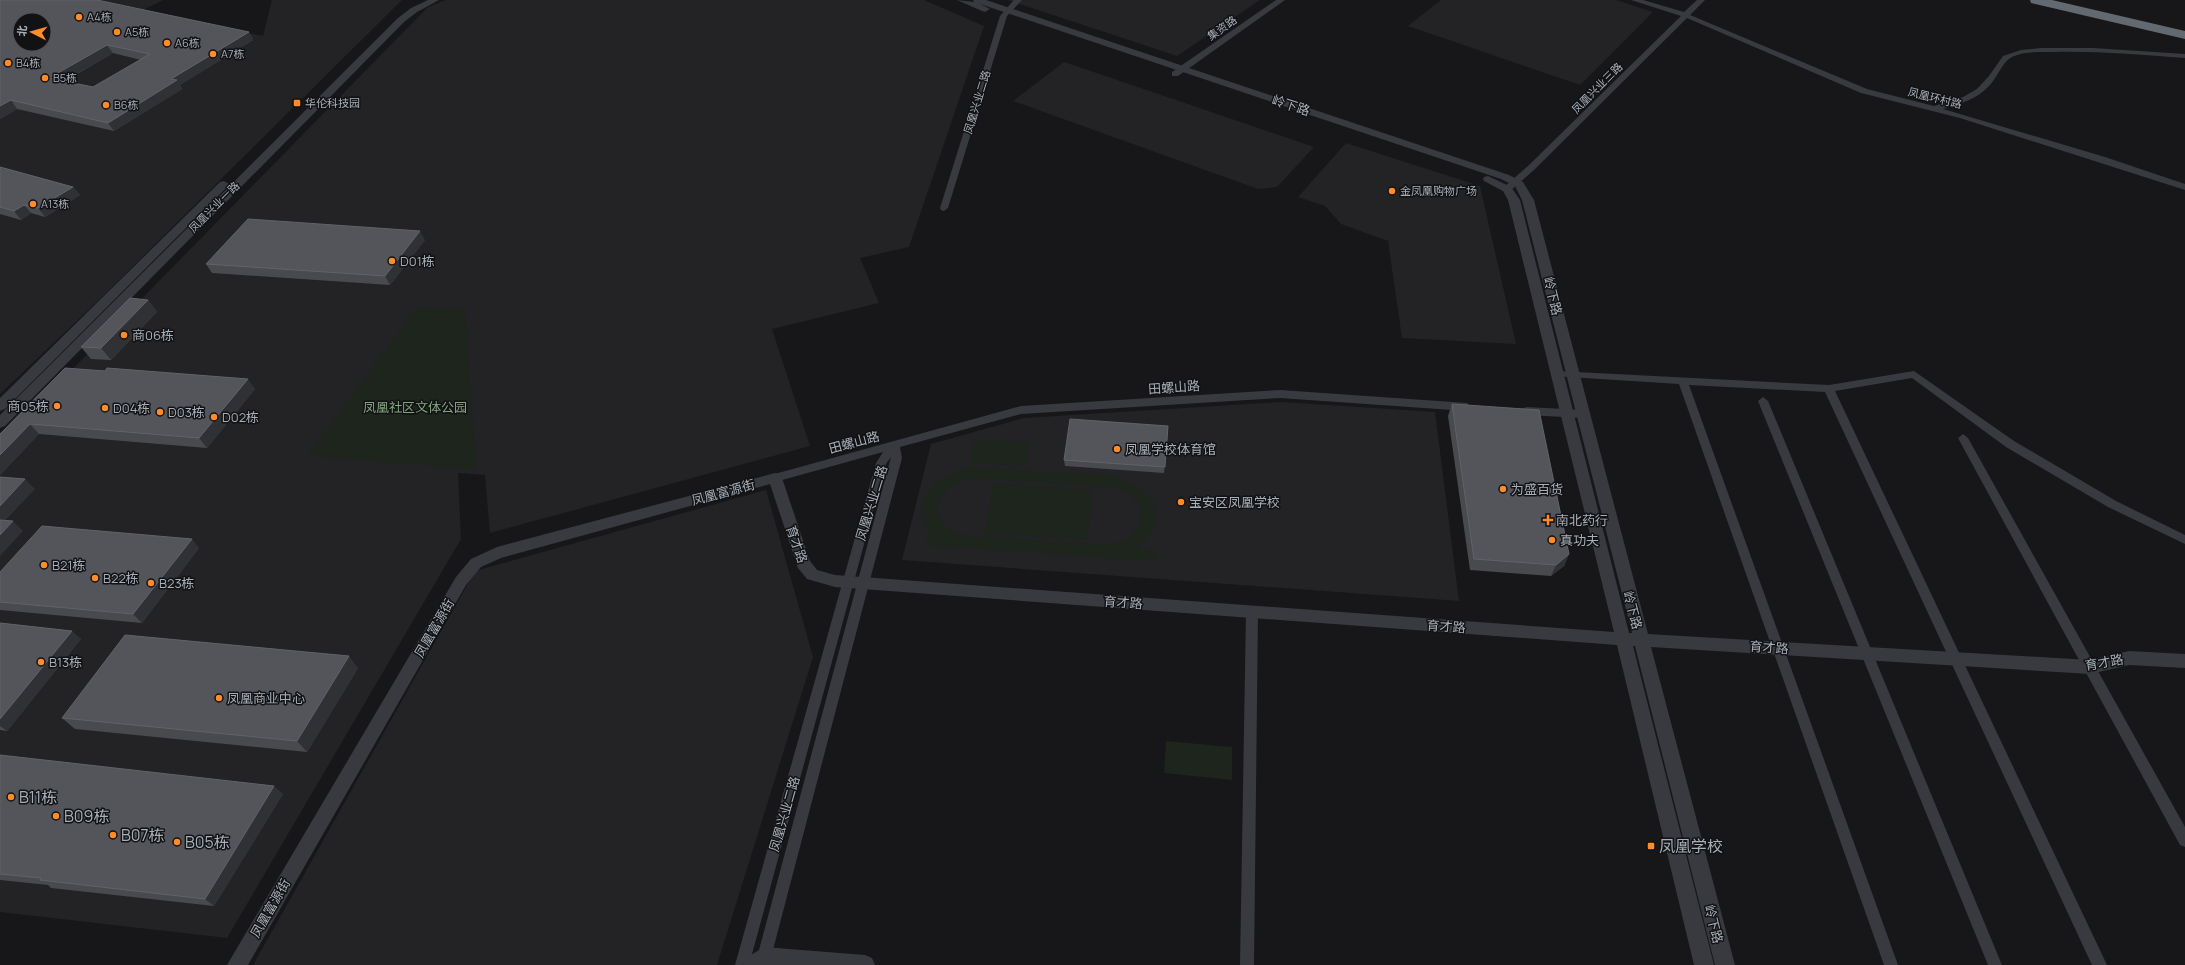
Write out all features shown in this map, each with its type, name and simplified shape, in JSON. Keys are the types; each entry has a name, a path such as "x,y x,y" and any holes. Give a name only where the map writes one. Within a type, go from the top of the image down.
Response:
{"highway":[{"path":"2036,0 2185,35"},
{"path":"2072,0 2185,26"}],"street":[{"name":"凤凰兴业一路","path":"0,406 390,20 423,0"},
{"name":"凤凰兴业一路","path":"0,423 401,20 418,7 435,0"},
{"name":"岭下路","path":"961,0 1006,13 1492,181 1512,185 1524,190 1725,961"},
{"name":"岭下路","path":"977,0 1006,13"},
{"name":"凤凰兴业二路","path":"944,208 1006,13 1018,0"},
{"name":"集资路","path":"1178,72 1281,0"},
{"name":"凤凰环村路","path":"1635,0 1685,16 1864,91 1934,109 2102,159 2185,187"},
{"name":"凤凰兴业三路","path":"1512,185 1701,0"},
{"path":"1934,109 1961,101 1977,93 1992,79 2004,60 2016,53 2088,50 2185,56"},
{"name":"岭下路","path":"1512,185 1514,200 1703,962"},
{"path":"1557,374 1830,389 1914,374 2010,444 2112,504 2185,540"},
{"path":"1683,381 1891,965"},
{"path":"1830,389 2100,965"},
{"name":"田螺山路","path":"775,478 1021,410 1280,394 1479,408"},
{"path":"1763,401 1996,965"},
{"path":"1519,410 1583,414"},
{"path":"1963,438 2185,840"},
{"name":"凤凰兴业二路","path":"742,965 882,463 894,445"},
{"name":"凤凰兴业二路","path":"760,962 864,584 897,458 894,445"},
{"name":"育才路","path":"775,478 801,558 807,570 823,579 864,584 1252,612 1623,638 1956,659 2090,667 2128,658 2185,661"},
{"name":"凤凰富源街","path":"237,965 461,581 476,563 497,553 775,478"},
{"path":"1246,965 1252,612"},
{"path":"760,962 865,965"}],"shaded area":[{"path":"0,0 163,0 141,11 263,36 272,0 402,0 98,301 0,394"},
{"path":"446,0 924,0 984,26 909,247 860,258 879,303 772,329 810,446 490,533 485,475 458,473 461,539 227,938 0,912 0,443 428,7"},
{"path":"1008,0 1260,0 1177,56"},
{"path":"1441,0 1616,0 1653,12 1580,85 1408,26"},
{"path":"1064,62 1314,147 1277,187 1258,189 1013,101"},
{"path":"1346,143 1480,186 1516,344 1402,338 1388,241 1341,224 1325,206 1298,197"},
{"name":"宝安区凤凰学校","path":"1282,402 1435,412 1459,601 902,560 931,444 1024,418"},
{"path":"766,490 813,657 717,965 253,965 475,571"}],"green space":[{"name":"凤凰社区文体公园","path":"417,307 465,310 476,469 308,456"},
{"path":"975,439 1029,443 1025,466 970,463"},
{"path":"972,467 1107,475 1134,485 1145,493 1152,502 1155,513 1154,524 1148,536 1136,548 1155,549 1154,561 926,545 929,530 923,518 922,508 924,498 939,481 961,470","holes":["973,478 1114,487 1127,493 1135,501 1140,510 1141,519 1138,527 1131,535 1121,541 1108,545 961,535 948,528 940,521 937,512 938,503 942,495 950,487"]},
{"path":"994,483 1093,490 1087,540 985,533"},
{"path":"1166,741 1232,747 1232,780 1164,773"}],"building":[{"path":"0,0 97,0 249,32 171,79 177,80 108,123 11,100 0,106","holes":["107,45 150,54 93,87 49,78"]},
{"name":"A13栋","path":"0,167 73,187 38,208 24,205 14,211 0,207"},
{"path":"248,219 420,231 385,276 206,264"},
{"path":"130,298 148,300 101,348 81,347"},
{"path":"65,368 105,371 107,368 248,379 199,438 30,424 0,455 0,434"},
{"name":"为盛百货","path":"1452,404 1539,410 1569,554 1556,565 1474,559"},
{"name":"凤凰学校体育馆","path":"1070,419 1168,426 1165,467 1064,460"},
{"path":"0,477 25,479 0,506"},
{"path":"0,520 13,521 0,535"},
{"path":"42,526 192,539 133,614 0,602 0,572"},
{"path":"0,623 72,631 0,719"},
{"name":"凤凰商业中心","path":"125,635 349,656 297,741 62,718"},
{"path":"0,755 274,786 205,899 0,874"}],"place":[{"name":"A4栋","path":"79,17"},
{"name":"A5栋","path":"117,32"},
{"name":"A6栋","path":"167,43"},
{"name":"A7栋","path":"213,54"},
{"name":"B4栋","path":"8,63"},
{"name":"B5栋","path":"45,78"},
{"name":"华伦科技园","path":"297,103"},
{"name":"B6栋","path":"106,105"},
{"name":"金凤凰购物广场","path":"1392,191"},
{"name":"A13栋","path":"33,204"},
{"name":"D01栋","path":"392,261"},
{"name":"商06栋","path":"124,335"},
{"name":"商05栋","path":"57,406"},
{"name":"D04栋","path":"105,408"},
{"name":"D03栋","path":"160,412"},
{"name":"D02栋","path":"214,417"},
{"name":"凤凰学校体育馆","path":"1117,449"},
{"name":"为盛百货","path":"1503,489"},
{"name":"宝安区凤凰学校","path":"1181,502"},
{"name":"南北药行","path":"1548,520"},
{"name":"真功夫","path":"1552,540"},
{"name":"B21栋","path":"44,565"},
{"name":"B22栋","path":"95,578"},
{"name":"B23栋","path":"151,583"},
{"name":"B13栋","path":"41,662"},
{"name":"凤凰商业中心","path":"219,698"},
{"name":"B11栋","path":"11,797"},
{"name":"B09栋","path":"56,816"},
{"name":"B07栋","path":"113,835"},
{"name":"B05栋","path":"177,842"},
{"name":"凤凰学校","path":"1651,846"}]}
